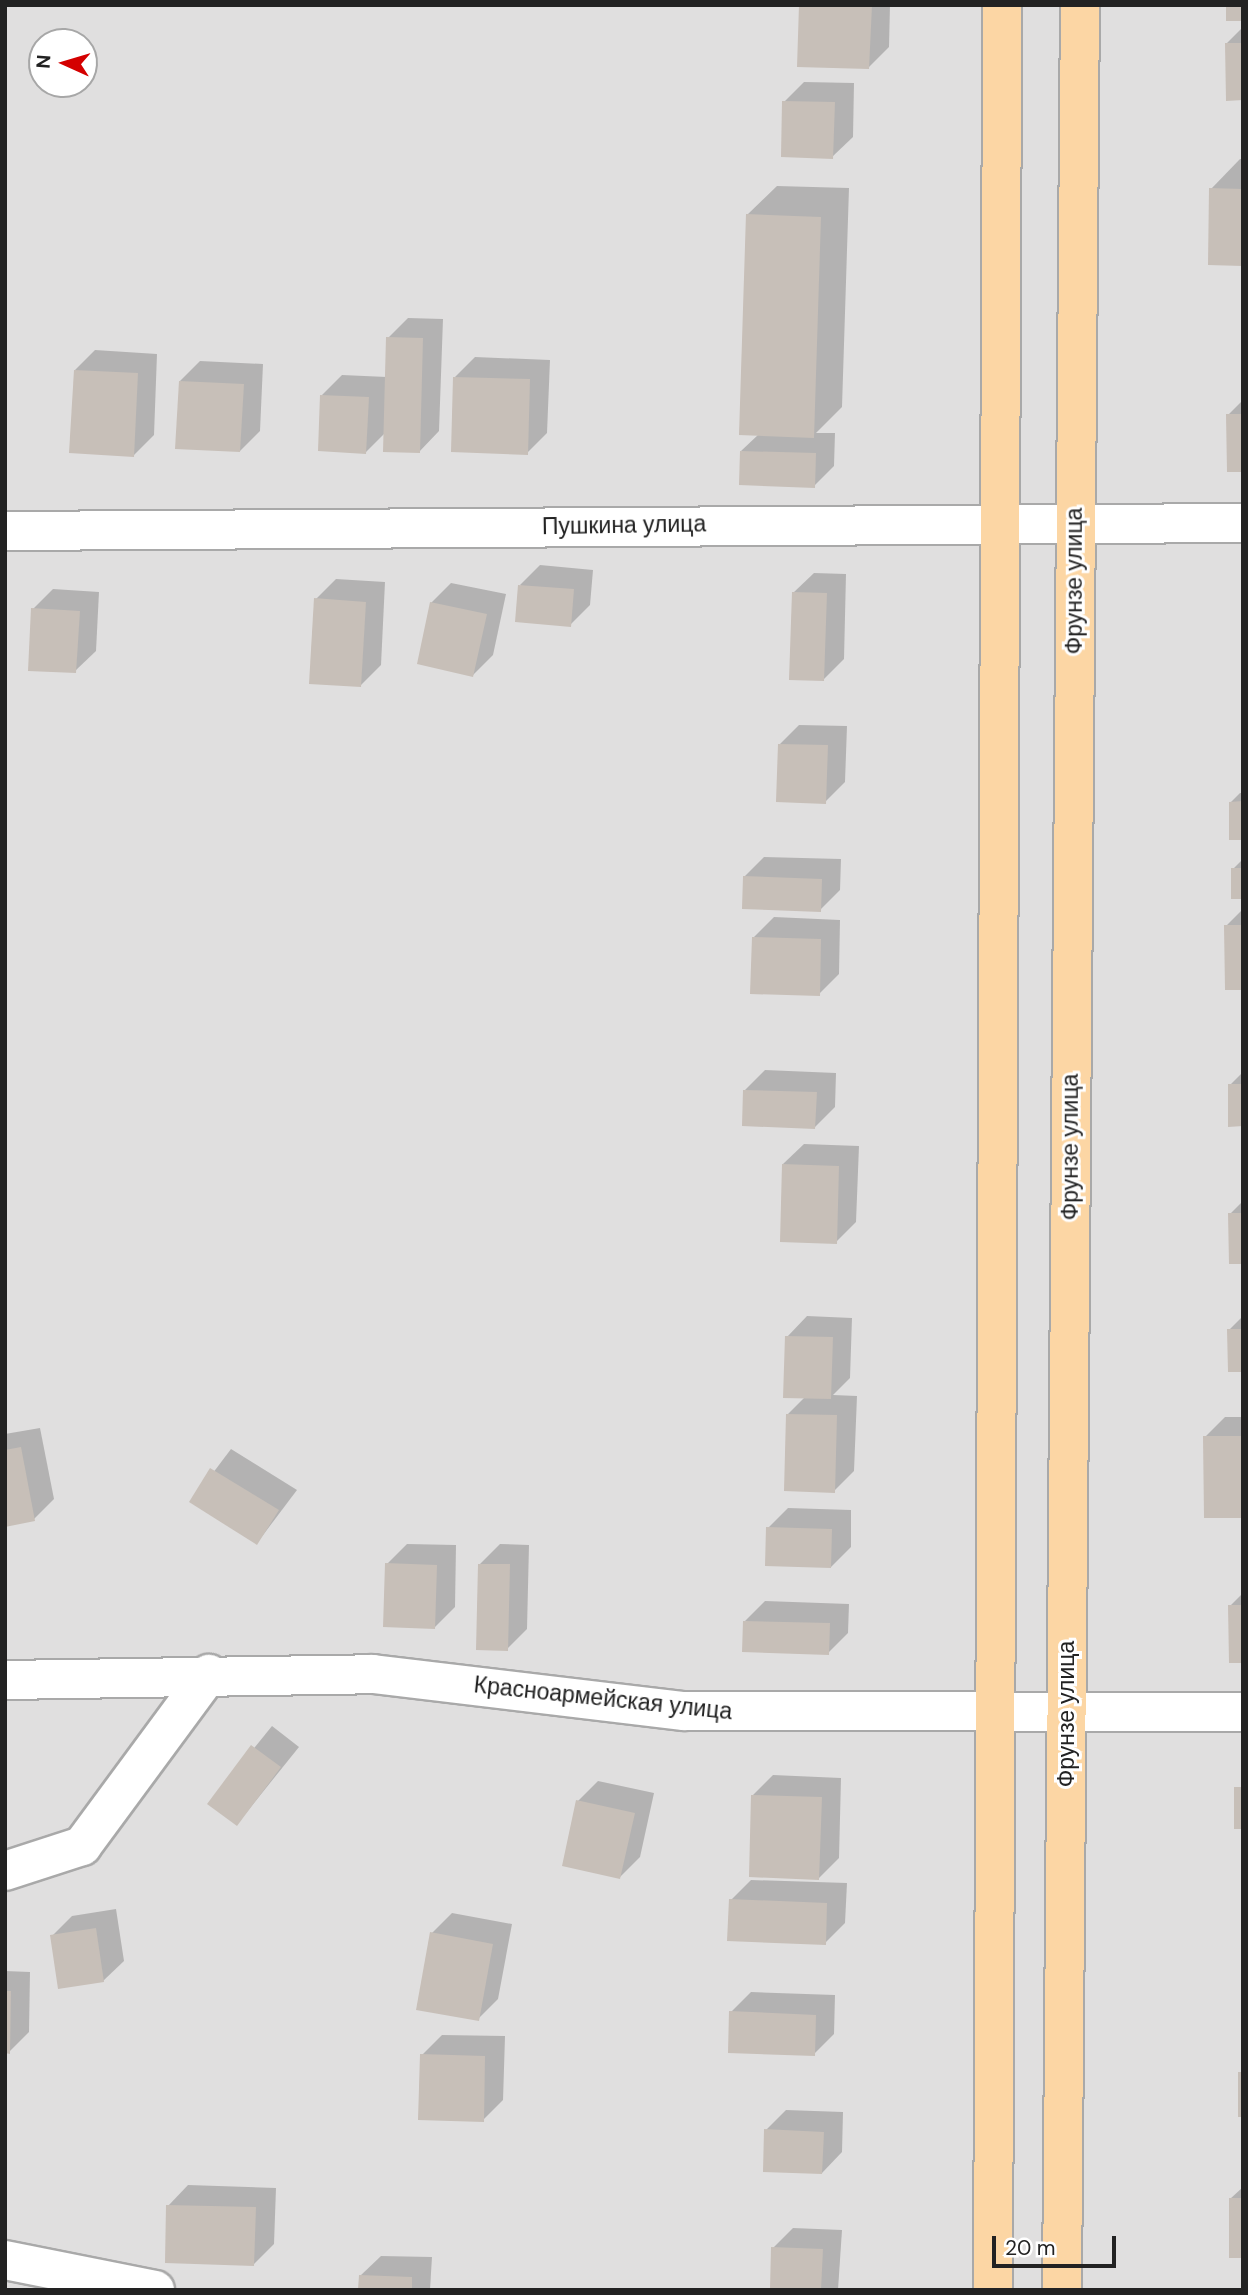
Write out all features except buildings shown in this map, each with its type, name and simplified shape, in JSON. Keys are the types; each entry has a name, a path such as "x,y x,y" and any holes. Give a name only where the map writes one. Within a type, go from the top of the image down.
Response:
{"main road":[{"path":"993,2290 1002,5"},
{"name":"Фрунзе улица","path":"1062,2290 1080,5"}],"street":[{"name":"Пушкина улица","path":"5,531 1074,520 1243,523"},
{"name":"Красноармейская улица","path":"5,1680 209,1674 373,1674 684,1711 1243,1712"},
{"path":"5,1871 82,1846 209,1674"},
{"path":"5,2260 155,2290"}],"shaded area":[{"path":"5,5 1243,5 1243,2290 5,2290"}]}
